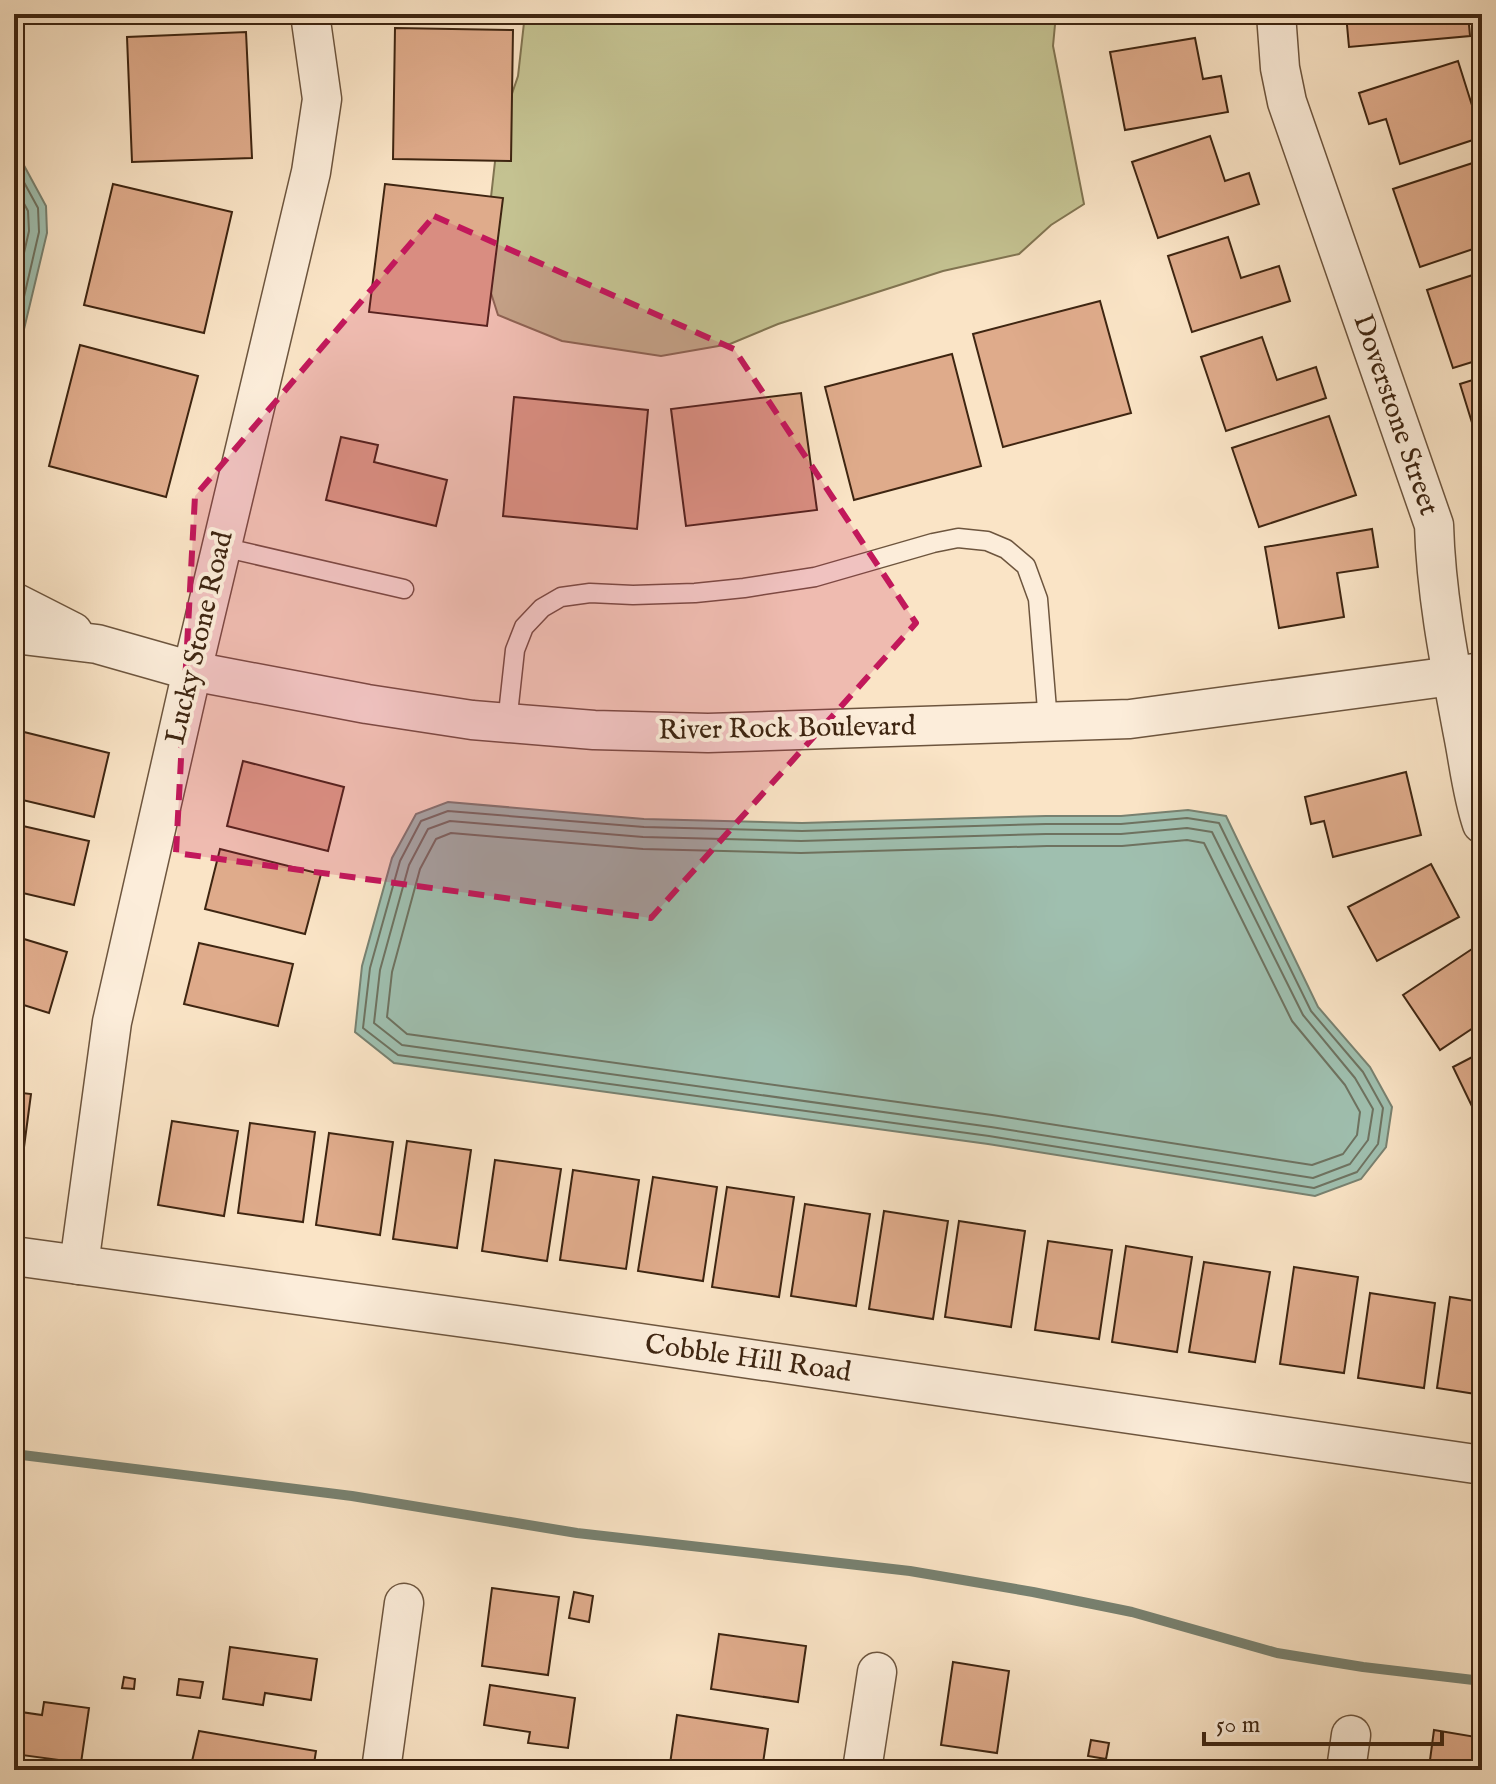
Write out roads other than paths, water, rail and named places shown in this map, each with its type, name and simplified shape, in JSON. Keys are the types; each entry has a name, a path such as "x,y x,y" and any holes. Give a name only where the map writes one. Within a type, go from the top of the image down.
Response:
{"street":[{"name":"Lucky Stone Road","path":"79,1265 112,1022 311,172 322,99 310,14"},
{"name":"Doverstone Street","path":"1276,14 1280,68 1287,102 1434,525 1435,551 1467,674 1465,743 1471,785 1482,824"},
{"name":"River Rock Boulevard","path":"14,602 97,644"},
{"name":"River Rock Boulevard","path":"14,634 97,644 192,671 367,704 472,720 594,730 708,733 1130,719 1467,674"},
{"name":"Cobble Hill Road","path":"14,1256 1482,1465"},
{"path":"381,1770 404,1603"},
{"path":"862,1770 877,1672"}],"lane":[{"path":"507,723 515,650 524,627 542,608 561,597 590,593 695,593 744,588 815,577 958,538 987,541 1006,549 1026,566 1038,599 1048,722"},
{"path":"222,547 404,589"}],"water":[{"path":"14,147 46,206 47,233 14,371"},
{"path":"448,802 644,819 802,823 1121,816 1188,810 1226,816 1318,1007 1370,1067 1392,1107 1386,1147 1361,1179 1315,1196 988,1144 394,1063 355,1032 362,966 392,858 416,814"}],"waterway":[{"path":"14,1454 352,1496 577,1533 910,1571 1132,1612 1277,1653 1482,1681"}]}
